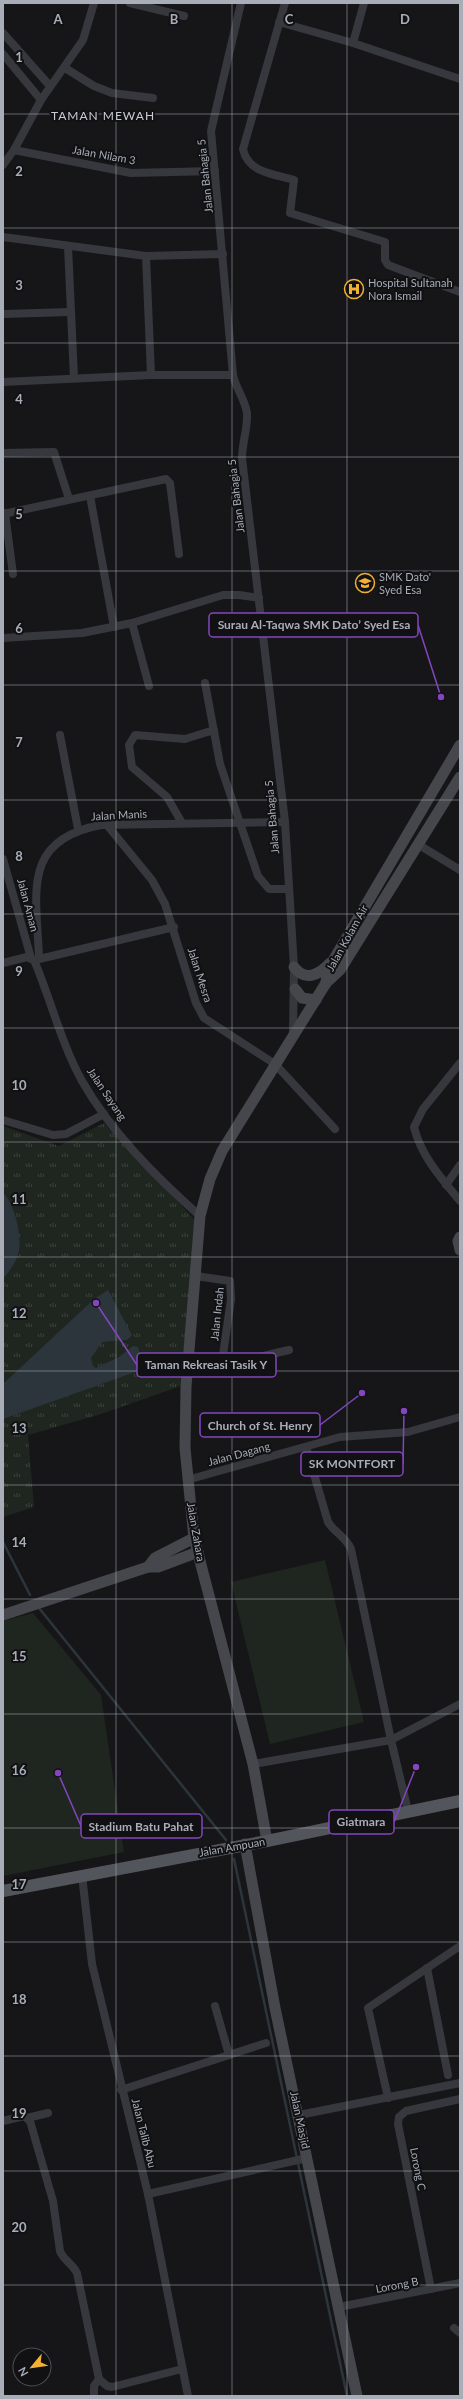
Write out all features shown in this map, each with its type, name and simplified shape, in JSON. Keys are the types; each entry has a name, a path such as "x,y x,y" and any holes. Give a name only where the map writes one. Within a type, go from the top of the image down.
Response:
{"main road":[{"name":"Jalan Ampuan","path":"3,1891 82,1874 267,1841 460,1800"}],"street":[{"path":"3,165 14,150 41,100 65,68 82,40 94,3"},
{"path":"130,3 184,16"},
{"name":"Jalan Bahagia 5","path":"241,3 211,131 233,375 236,388 244,402 246,413 242,458 285,822 295,989 293,1035"},
{"path":"285,3 243,149 248,162 257,170 294,180 290,212 385,242 385,260 388,265 460,292"},
{"path":"353,43 364,3"},
{"path":"279,22 353,43 460,79"},
{"path":"3,32 50,86"},
{"path":"3,54 41,100"},
{"path":"65,68 94,86 112,93 153,98"},
{"name":"Jalan Nilam 3","path":"14,150 131,173 215,171"},
{"path":"3,237 146,256 223,254"},
{"path":"68,246 74,378"},
{"path":"146,256 151,375"},
{"path":"3,314 70,312"},
{"path":"3,382 151,375 233,375"},
{"path":"3,453 54,452 70,499"},
{"path":"13,574 4,514 162,479 168,481 176,516 179,554"},
{"path":"90,496 114,626"},
{"path":"3,638 67,635 132,623 223,595 239,595 259,598"},
{"path":"132,623 149,686"},
{"path":"205,682 220,764 258,876 263,884 269,889 289,889"},
{"path":"182,823 167,797 132,767 129,745 135,735 185,739 214,730"},
{"path":"60,736 78,829"},
{"name":"Jalan Kolam Air","path":"326,983 327,972 334,959 460,745"},
{"name":"Jalan Kolam Air","path":"326,983 340,970 460,777"},
{"name":"Jalan Manis","path":"35,959 37,877 43,857 52,846 78,829 107,825 285,822"},
{"name":"Jalan Mesra","path":"107,825 152,880 166,904 174,926 196,1003 204,1018 275,1064 334,1129"},
{"path":"419,845 460,870"},
{"name":"Jalan Aman","path":"3,859 35,959"},
{"path":"3,962 27,957 35,959 174,926"},
{"name":"Jalan Sayang","path":"35,959 62,1038 82,1081 104,1114 136,1152 200,1216"},
{"path":"294,967 303,975 315,975 323,971 334,959"},
{"name":"Jalan Zahara","path":"267,1841 253,1764 194,1538 185,1448 186,1387 200,1216 210,1179 222,1151 326,983"},
{"path":"295,989 302,998 316,1000"},
{"path":"460,1063 423,1109 414,1126 416,1136 432,1167 460,1201"},
{"path":"453,1072 460,1078"},
{"path":"3,1120 53,1136 66,1134 104,1114"},
{"path":"446,1185 460,1165"},
{"path":"460,1237 458,1241 460,1250"},
{"name":"Jalan Indah","path":"196,1276 230,1281 231,1299 223,1354 233,1358 252,1358 289,1350"},
{"name":"Jalan Dagang","path":"187,1480 340,1437 418,1431 460,1417"},
{"path":"306,1447 328,1522 333,1530 347,1540 351,1549 390,1740 408,1811"},
{"path":"148,1567 155,1558 194,1538"},
{"path":"3,1615 148,1567 158,1567 198,1552"},
{"path":"253,1764 390,1740 460,1704"},
{"name":"Jalan Masjid","path":"245,1844 275,2008 299,2115 304,2159 339,2307 357,2396"},
{"name":"Jalan Talib Abu","path":"82,1874 92,1964 121,2090 148,2194 188,2396"},
{"path":"388,2098 368,2008 460,1946"},
{"path":"427,1968 448,2074"},
{"path":"215,2006 229,2054"},
{"path":"121,2090 266,2043"},
{"path":"299,2115 460,2083"},
{"name":"Lorong C","path":"431,2289 398,2124 400,2117 406,2111 460,2099"},
{"path":"3,2121 24,2116 27,2118 48,2112"},
{"path":"27,2118 32,2127 54,2201 60,2251 62,2256 71,2262 77,2273 99,2379 107,2386 112,2387 182,2369"},
{"path":"148,2194 304,2159"},
{"name":"Lorong B","path":"339,2307 460,2283"},
{"path":"94,2396 94,2386 99,2379"}],"green space":[{"path":"104,1123 196,1221 181,1386 98,1415 28,1435 34,1507 3,1517 3,1126 59,1146"},
{"path":"325,1560 364,1722 270,1744 231,1582"},
{"path":"33,1613 101,1695 124,1852 3,1876 3,1621"}],"shaded area":[{"path":"3,1193 11,1205 17,1222 19,1231 19,1248 17,1258 3,1279"},
{"path":"108,1290 132,1335 127,1340 102,1342 91,1358 93,1366 96,1368 119,1357 133,1346 138,1347 144,1369 3,1419 3,1384 94,1299"}],"waterway":[{"path":"3,1542 30,1595"},
{"path":"39,1608 226,1840"},
{"path":"234,1859 347,2396"}],"place":[{"name":"Hospital Sultanah Nora Ismail","path":"354,289"},
{"name":"SMK Dato' Syed Esa","path":"365,583"},
{"name":"Surau Al-Taqwa SMK Dato’ Syed Esa","path":"441,697"},
{"name":"Taman Rekreasi Tasik Y","path":"96,1303"},
{"name":"Church of St. Henry","path":"362,1393"},
{"name":"SK MONTFORT","path":"404,1411"},
{"name":"Giatmara","path":"416,1767"},
{"name":"Stadium Batu Pahat","path":"58,1773"}],"district":[{"name":"TAMAN MEWAH","path":"103,116"}]}
